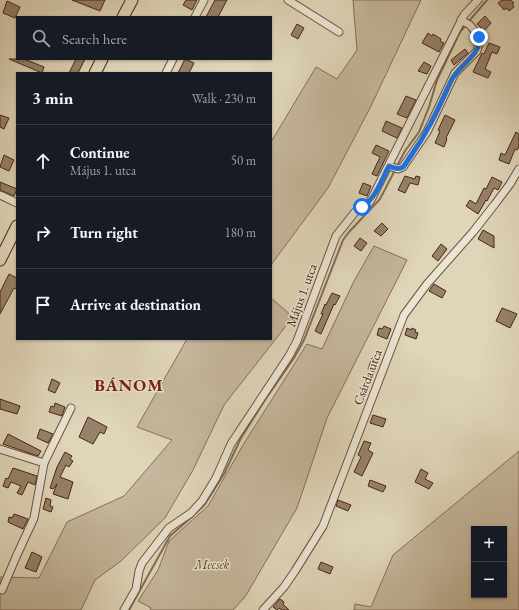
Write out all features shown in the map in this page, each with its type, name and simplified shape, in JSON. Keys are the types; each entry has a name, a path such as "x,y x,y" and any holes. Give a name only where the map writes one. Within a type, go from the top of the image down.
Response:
{"main road":[{"path":"124,16 132,0"},
{"path":"96,72 102,60"},
{"path":"0,260 14,239"}],"street":[{"path":"196,16 204,0"},
{"path":"288,0 339,32"},
{"name":"Május 1. utca","path":"124,610 136,589 142,563 169,528 191,513 202,501 209,490 231,444 297,341 336,236 355,212 368,203 394,168 461,20 478,0"},
{"path":"394,168 403,167 427,132 455,73 477,51 480,41 479,37 475,30 461,20"},
{"path":"166,72 172,60"},
{"name":"Csárda utca","path":"263,610 284,587 323,526 404,315 427,284 473,232 510,184 519,169"},
{"path":"0,196 16,203"},
{"path":"2,590 34,518 44,463 71,408"},
{"path":"0,449 44,463"}],"green space":[{"path":"353,0 421,0 371,106 328,188 272,264 272,140 316,67 337,79 357,50"},
{"name":"Mecsek","path":"374,246 407,260 327,418 297,508 245,597 233,610 150,610 151,608 138,601 158,570 169,541 208,506 243,445 307,344 322,349 354,281"},
{"path":"272,299 293,317 224,405 193,470 165,518 121,561 95,580 81,610 0,610 0,577 39,578 67,522 124,496 172,440 137,427 186,340 272,340"},
{"path":"519,451 519,610 354,610 355,604 371,607 393,555"}],"building":[{"path":"72,0 105,0 100,11"},
{"path":"186,0 197,0 192,10 183,5"},
{"path":"215,0 227,0 219,16 207,16"},
{"path":"502,0 511,0 514,3 512,4 514,7 509,11 507,8 504,10 498,3"},
{"path":"7,1 20,7 15,18 3,13"},
{"path":"485,16 491,23 484,31 477,24"},
{"path":"297,24 304,28 298,39 291,35"},
{"path":"428,33 441,39 440,41 444,43 439,52 422,43"},
{"path":"489,43 500,47 497,54 492,52 485,69 491,72 488,78 473,72 482,53 484,54"},
{"path":"465,49 468,53 454,65 451,60"},
{"path":"9,59 26,60 44,67 42,72"},
{"path":"76,60 84,60 78,72 70,72"},
{"path":"184,60 194,63 190,72 178,72"},
{"path":"424,62 431,66 427,74 418,71"},
{"path":"406,96 416,100 407,118 397,114"},
{"path":"0,115 9,118 4,129 0,127"},
{"path":"445,115 455,120 446,138 444,147 435,143 440,131 438,130"},
{"path":"386,121 402,128 397,138 382,131"},
{"path":"516,132 519,134 519,147 517,150 515,149 509,164 499,160 501,153 505,155"},
{"path":"376,145 389,151 377,176 372,174 380,157 372,153"},
{"path":"4,155 14,160 9,171 0,167"},
{"path":"405,176 415,179 416,176 420,177 418,185 410,183 405,193 398,190"},
{"path":"492,177 502,182 498,190 494,188 478,214 466,206 470,200 476,204 484,188 486,189"},
{"path":"0,182 16,189 14,196 0,190"},
{"path":"363,183 371,186 367,196 359,193"},
{"path":"382,223 388,229 381,236 374,231"},
{"path":"483,230 494,236 494,248 478,239"},
{"path":"360,238 367,243 361,251 354,246"},
{"path":"441,244 447,249 438,261 432,256"},
{"path":"9,274 16,278 16,289 14,288 0,314 0,292"},
{"path":"434,284 446,291 442,298 429,291"},
{"path":"332,293 340,296 335,305 334,304 321,334 315,331 323,314 321,314 325,304 326,305"},
{"path":"502,308 517,314 510,328 496,321"},
{"path":"384,326 391,329 387,339 377,335 379,328 382,329"},
{"path":"407,328 416,330 415,332 418,333 416,339 405,335"},
{"path":"372,358 378,360 374,372 368,369"},
{"path":"52,379 60,383 55,393 48,390"},
{"path":"0,399 20,406 17,414 0,409"},
{"path":"55,403 65,407 62,416 49,412 51,406 54,407"},
{"path":"373,415 386,419 383,427 370,423"},
{"path":"88,417 107,427 104,434 100,432 93,444 79,437"},
{"path":"40,429 53,434 48,443 37,438"},
{"path":"8,434 41,451 38,456 3,444"},
{"path":"364,441 371,443 368,450 373,453 362,476 354,472 361,457 358,455"},
{"path":"65,452 72,456 70,459 73,461 69,467 66,465 60,477 73,482 68,499 53,494 57,484 53,489 50,488 57,467"},
{"path":"13,468 37,476 35,485 28,482 22,495 17,493 21,486 11,482 8,488 3,486 6,478 8,479"},
{"path":"421,469 428,473 425,479 433,483 429,489 415,482"},
{"path":"370,480 386,486 383,492 368,486"},
{"path":"46,498 51,500 50,506 53,507 51,512 43,509"},
{"path":"338,500 351,505 348,511 336,506"},
{"path":"14,514 28,519 23,529 8,522 9,517 12,518"},
{"path":"32,552 42,557 36,572 25,568"},
{"path":"321,562 333,567 330,574 318,569"},
{"path":"280,599 289,610 282,610 279,608 277,610 273,607"}],"waterway":[{"path":"469,21 487,0"},
{"path":"397,166 405,151 419,132 429,107 437,80 460,32 465,26"},
{"path":"196,513 205,504 224,474 241,438 294,358 304,340 343,240 380,199 395,170"},
{"path":"129,610 170,536 193,516"}],"district":[{"name":"BÁNOM","path":"129,385"}],"route":[{"path":"362,207 372,198 389,166 398,169 403,167 427,132 455,73 477,51 480,41 479,37"}]}
